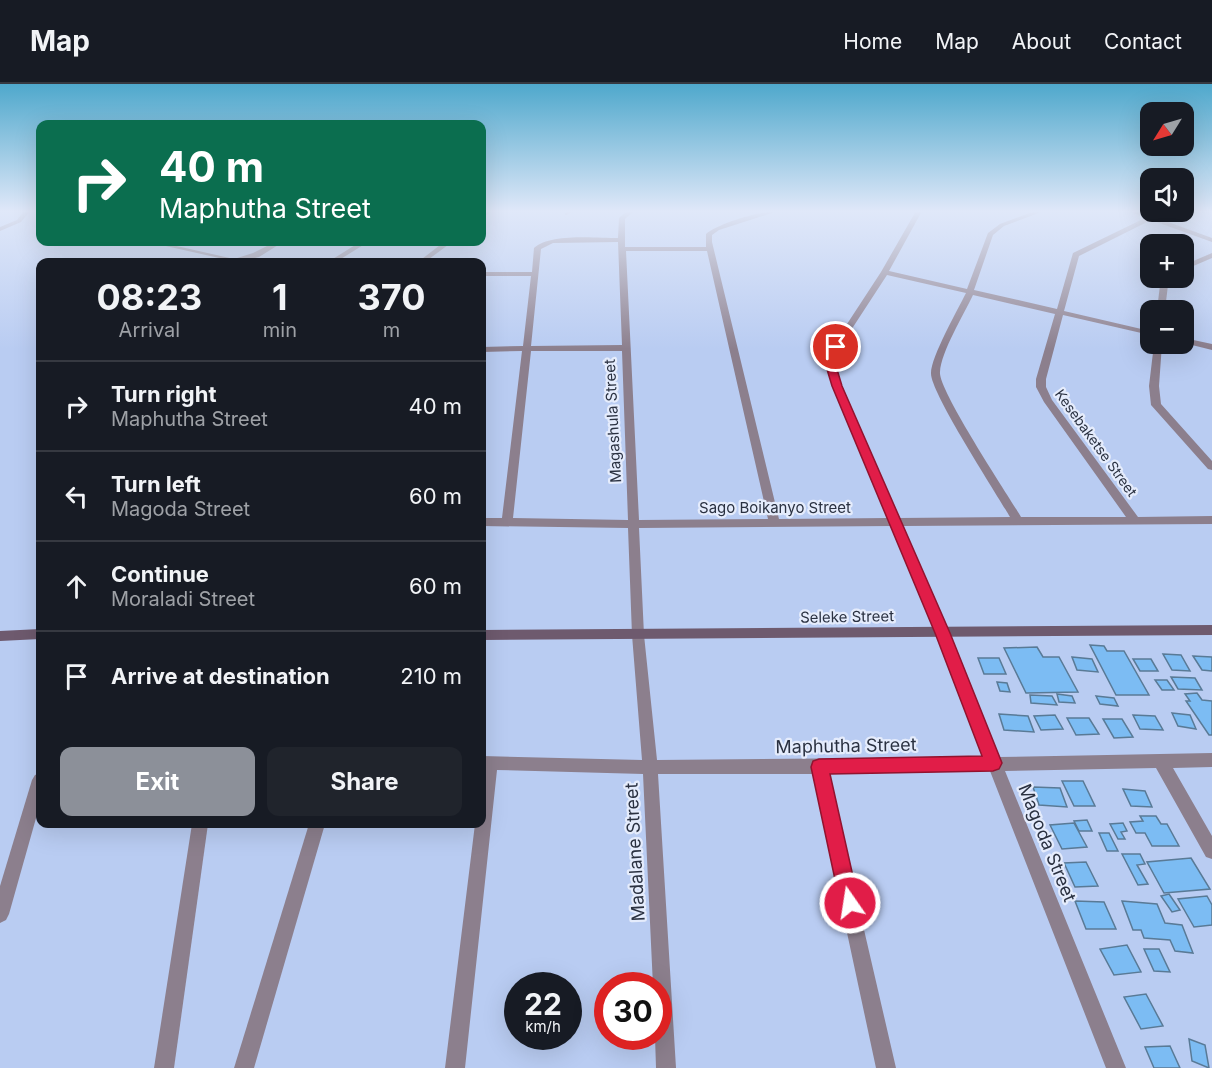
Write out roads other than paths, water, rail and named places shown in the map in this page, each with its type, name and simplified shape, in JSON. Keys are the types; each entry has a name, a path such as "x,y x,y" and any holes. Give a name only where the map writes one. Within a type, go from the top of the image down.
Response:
{"street":[{"path":"507,522 537,257"},
{"name":"Magashula Street","path":"623,257 625,348 638,635"},
{"path":"711,257 774,522"},
{"name":"Magoda Street","path":"893,257 836,347 831,366 837,386 942,633 1116,1068"},
{"path":"982,257 970,292 939,358 936,378 952,411 1018,521"},
{"name":"Kesebaketse Street","path":"1076,257 1041,379 1043,392 1134,519"},
{"path":"1194,263 1208,257"},
{"path":"885,272 1140,331"},
{"path":"486,274 534,274"},
{"path":"1194,342 1212,347"},
{"path":"486,349 625,348"},
{"path":"1157,354 1154,386 1156,405 1212,467"},
{"name":"Sago Boikanyo Street","path":"486,522 634,524 1212,520"},
{"name":"Seleke Street","path":"486,635 1212,630"},
{"path":"0,636 36,634"},
{"name":"Madalane Street","path":"638,635 650,767 666,1068"},
{"path":"1160,760 1212,851"},
{"name":"Maphutha Street","path":"486,763 650,767 819,767 1212,760"},
{"path":"819,767 886,1068"},
{"path":"0,914 36,793"},
{"path":"164,1068 199,828"},
{"path":"244,1068 316,828"},
{"path":"454,1068 479,828"}]}
